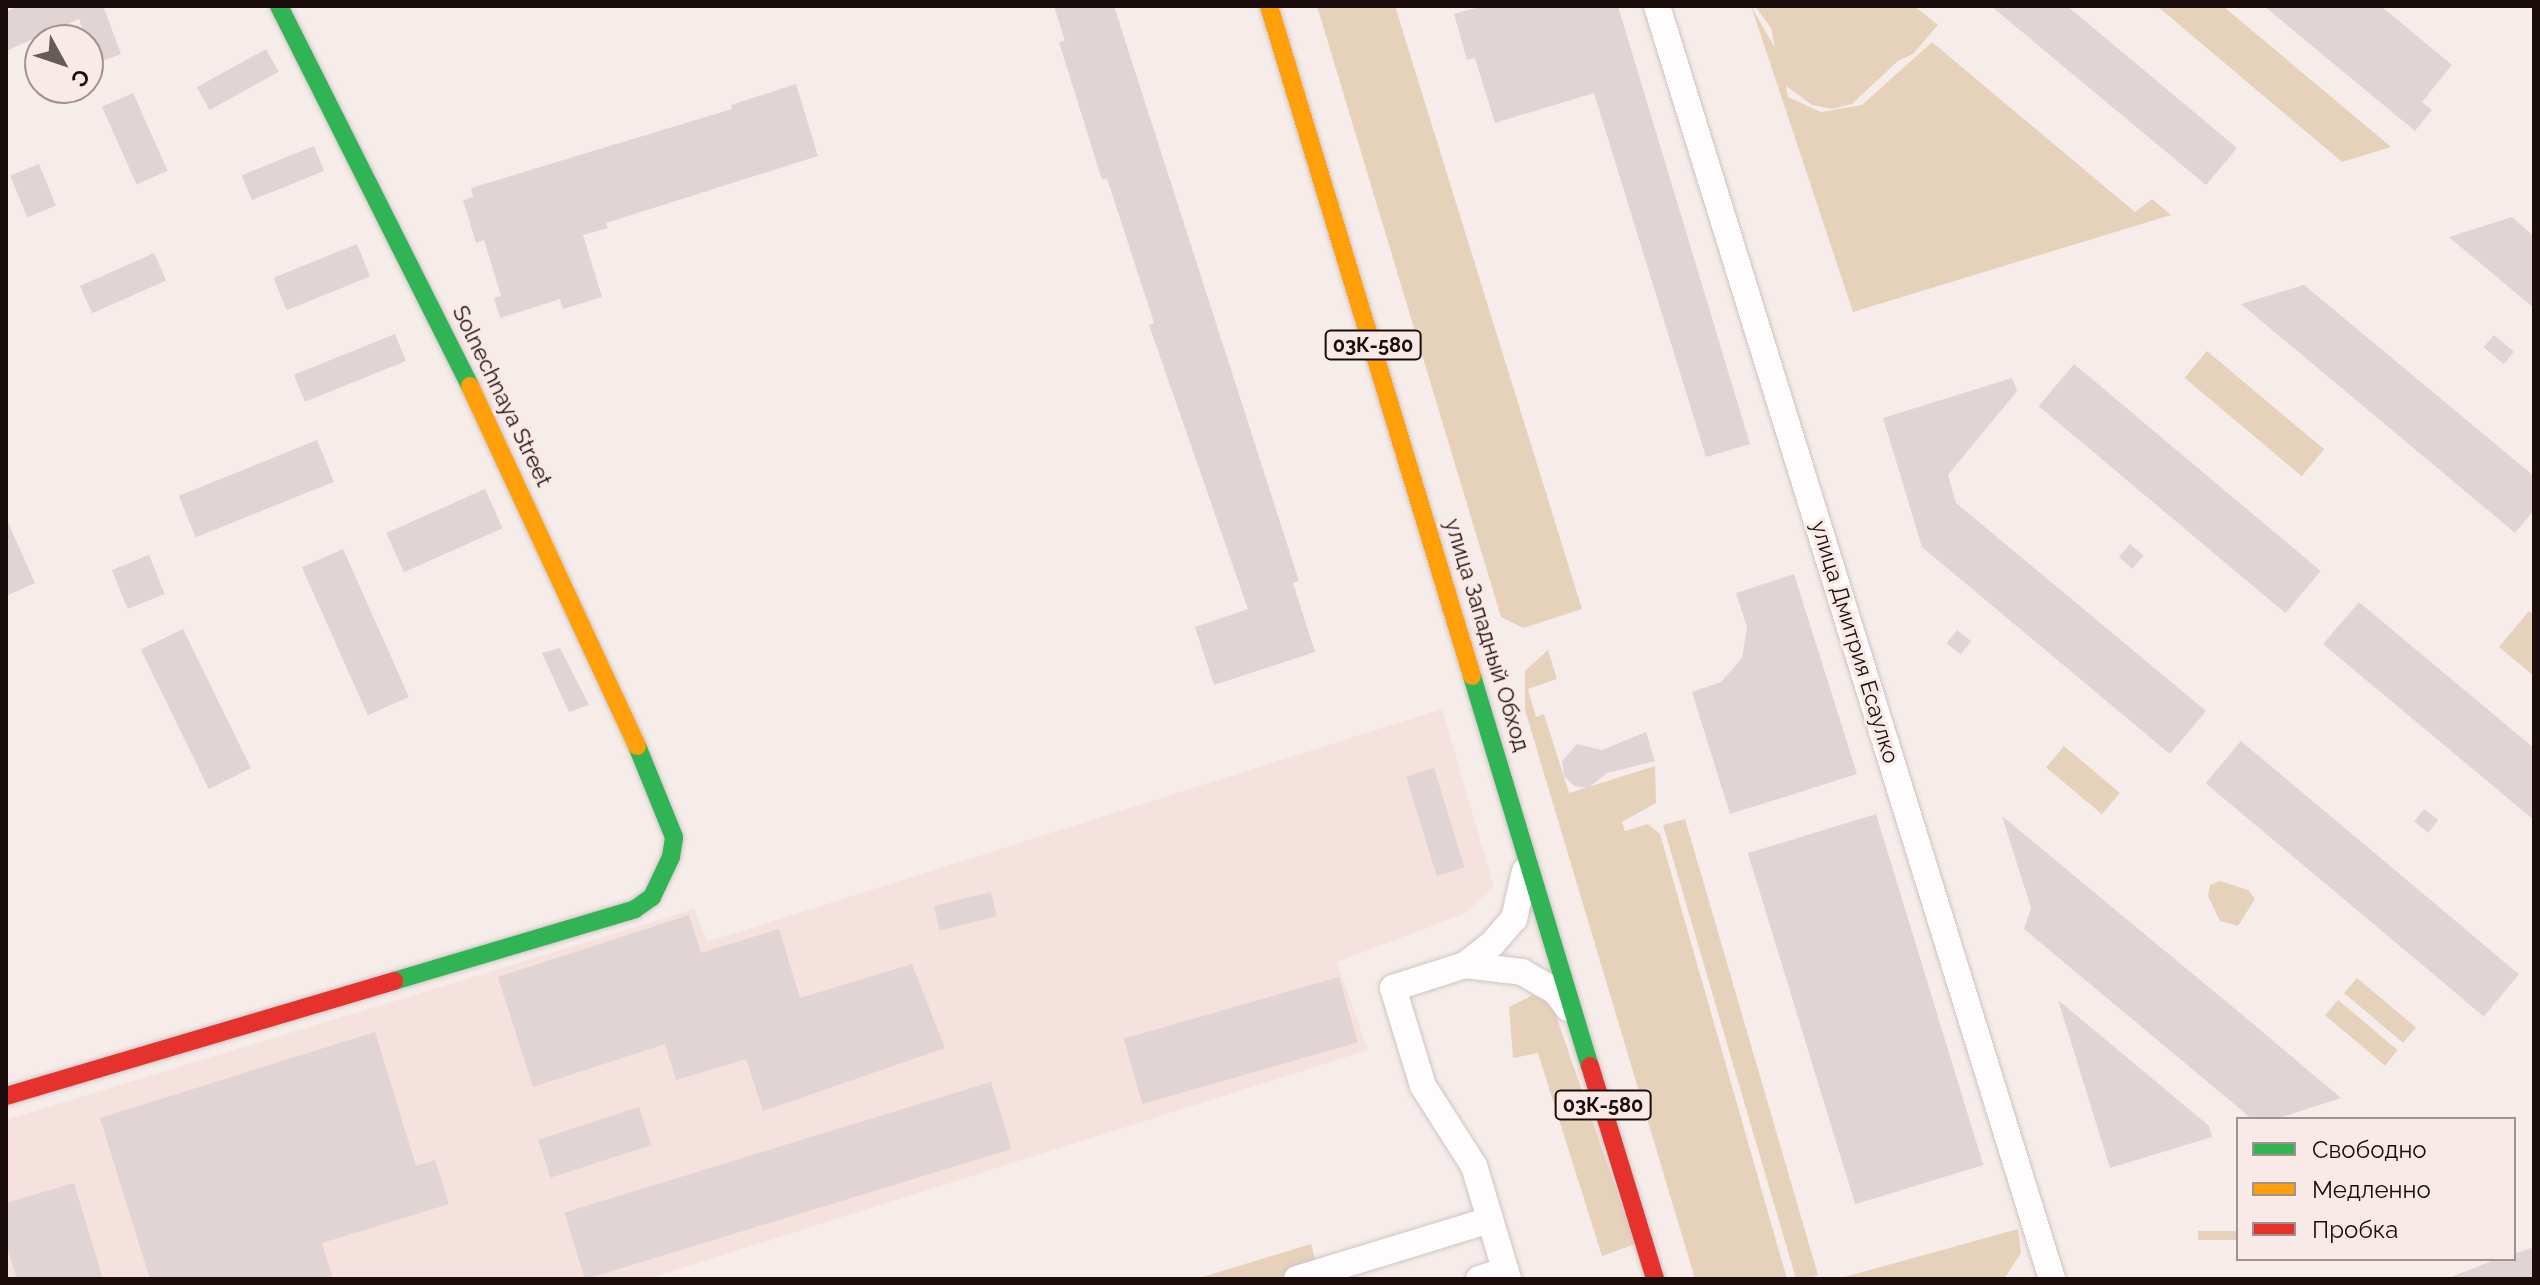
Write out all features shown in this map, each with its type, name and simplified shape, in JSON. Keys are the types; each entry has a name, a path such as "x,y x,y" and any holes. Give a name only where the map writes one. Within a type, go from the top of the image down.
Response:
{"main road":[{"name":"Solnechnaya Street","path":"6,1096 635,909 652,897 665,878 674,837 668,814 506,457 279,6"},
{"name":"улица Западный Обход","path":"1269,6 1525,836 1655,1279"},
{"name":"03К-580","path":"1578,955 1672,1266"}],"street":[{"name":"улица Дмитрия Есаулко","path":"1657,6 2052,1279"},
{"path":"1465,965 1514,919 1525,885 1525,836"},
{"path":"1479,1279 1507,1275 1474,1166 1423,1086 1393,988 1465,965 1522,972 1556,992 1577,1018"},
{"path":"1297,1279 1490,1220"}],"shaded area":[{"path":"1317,6 1395,6 1582,609 1523,628 1501,617"},
{"path":"1751,6 1775,48 1771,28 1755,6 1914,6 1938,25 1913,54 1898,61 1852,104 1832,109 1812,105 1786,86 1788,97 1821,112 1862,105 1932,42 2135,212 2152,199 2171,215 1853,312"},
{"path":"2157,6 2223,6 2391,147 2342,162"},
{"path":"2207,351 2324,449 2302,476 2185,378"},
{"path":"2529,611 2534,615 2534,676 2499,647"},
{"path":"1548,650 1557,679 1528,689 1536,717 1544,714 1569,793 1655,766 1656,803 1622,822 1625,831 1648,824 1660,834 1787,1279 1695,1279 1525,710 1525,671"},
{"path":"1442,709 1494,887 1466,913 1337,962 1368,1050 647,1279 6,1279 6,1120 694,909 707,942"},
{"path":"2064,746 2120,793 2102,814 2046,767"},
{"path":"1685,819 1818,1275 1806,1279 1796,1279 1663,825"},
{"path":"2220,881 2248,890 2255,899 2238,926 2220,921 2208,896 2210,885"},
{"path":"2357,978 2416,1027 2403,1043 2344,993"},
{"path":"1533,995 1552,1004 1635,1244 1602,1256 1538,1053 1513,1058 1509,1007"},
{"path":"2338,1000 2398,1050 2385,1065 2325,1015"},
{"path":"2018,1229 2021,1253 2004,1279 1837,1279"},
{"path":"2198,1231 2236,1231 2236,1240 2198,1240"},
{"path":"1311,1244 1317,1266 1275,1279 1196,1279"}],"building":[{"path":"19,6 109,6 104,8 121,54 104,61 104,24 81,24 79,19 68,24 24,24 24,43 6,51 6,12"},
{"path":"1054,6 1114,6 1299,581 1293,583 1315,652 1214,685 1195,627 1248,609 1149,325 1154,323 1107,178 1102,180 1059,42 1065,41"},
{"path":"1483,6 1618,6 1750,444 1706,457 1594,93 1495,123 1475,58 1467,60 1454,14"},
{"path":"1991,6 2067,6 2237,148 2206,185"},
{"path":"2264,6 2381,6 2452,65 2422,102 2432,110 2415,131"},
{"path":"266,49 279,72 210,110 197,87"},
{"path":"796,84 818,156 606,223 608,228 583,235 602,297 563,309 560,299 500,318 494,298 501,296 484,240 476,243 463,200 473,197 471,188 732,109 731,105"},
{"path":"133,93 168,171 137,184 102,107"},
{"path":"314,146 324,171 252,200 242,175"},
{"path":"39,164 56,206 27,217 10,176"},
{"path":"2512,217 2534,236 2534,308 2449,237"},
{"path":"357,244 370,276 287,310 274,278"},
{"path":"154,253 166,280 92,313 80,286"},
{"path":"2304,285 2534,476 2534,510 2515,533 2241,304"},
{"path":"395,334 406,361 305,402 294,375"},
{"path":"2494,335 2514,352 2504,364 2484,347"},
{"path":"2074,364 2321,571 2285,613 2039,406"},
{"path":"2012,378 2017,391 1948,475 1956,503 2206,711 2170,754 1922,547 1883,418"},
{"path":"317,440 334,482 196,538 179,496"},
{"path":"485,489 502,528 404,572 386,533"},
{"path":"6,518 35,583 6,596"},
{"path":"2130,544 2144,556 2132,569 2119,557"},
{"path":"343,549 409,697 368,715 302,567"},
{"path":"149,555 165,594 128,609 112,570"},
{"path":"1794,574 1857,774 1730,814 1692,692 1721,682 1742,658 1747,627 1736,593"},
{"path":"2359,602 2534,748 2534,820 2323,644"},
{"path":"183,629 251,768 209,789 141,650"},
{"path":"1957,630 1971,641 1961,654 1947,643"},
{"path":"560,648 589,705 569,712 542,653"},
{"path":"1646,732 1655,761 1607,773 1588,788 1574,786 1564,776 1562,761 1577,744 1602,750"},
{"path":"2241,741 2519,974 2484,1016 2206,783"},
{"path":"1434,768 1464,867 1437,876 1406,776"},
{"path":"2424,809 2438,820 2428,833 2414,822"},
{"path":"1876,814 1983,1165 1855,1204 1748,853"},
{"path":"2002,816 2341,1098 2282,1117 2250,1117 2024,929 2031,908"},
{"path":"991,892 997,916 940,931 934,906"},
{"path":"689,915 701,953 779,929 800,998 912,964 945,1048 763,1111 746,1059 676,1080 665,1044 533,1087 498,977"},
{"path":"1339,977 1358,1042 1142,1104 1124,1039"},
{"path":"2058,1000 2209,1126 2212,1137 2110,1168"},
{"path":"375,1032 416,1166 435,1160 449,1204 322,1243 333,1279 150,1279 100,1118"},
{"path":"991,1082 1011,1149 586,1279 564,1212"},
{"path":"639,1107 651,1145 551,1178 538,1140"},
{"path":"74,1183 103,1279 17,1279 6,1243 6,1203"},
{"path":"2534,1247 2534,1279 2446,1279 2492,1261 2516,1261 2516,1253"}],"traffic: fast":[{"path":"279,6 470,386"},
{"path":"1472,676 1590,1066"},
{"path":"394,981 635,909 652,897 671,857 674,837 637,746"}],"traffic: slow":[{"path":"1269,6 1472,676"},
{"path":"470,386 637,746"}],"traffic: jam":[{"path":"6,1096 394,981"},
{"path":"1590,1066 1655,1279"}]}
